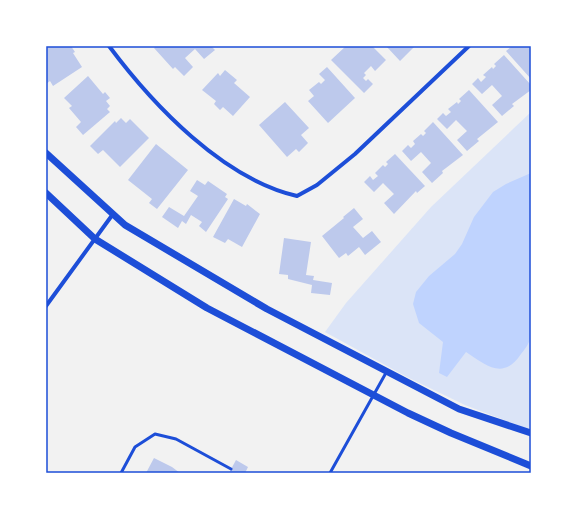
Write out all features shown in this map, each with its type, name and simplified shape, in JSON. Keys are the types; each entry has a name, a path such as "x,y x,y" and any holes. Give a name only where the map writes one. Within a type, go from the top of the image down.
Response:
{"street":[{"path":"109,46 147,94 204,146 235,167 276,191 297,196 317,185 355,154 469,46"},
{"path":"46,152 125,225 268,309 459,409 531,433"},
{"path":"46,193 95,239 207,308 373,396 451,434 531,466"},
{"path":"46,306 113,214"}],"lane":[{"path":"330,473 387,371"},
{"path":"121,473 135,447 155,434 176,439 231,469"}],"shaded area":[{"path":"531,112 531,423 528,429 465,405 407,377 325,332 346,303 431,207"}],"water":[{"path":"531,173 531,335 528,345 514,362 508,367 501,369 494,368 480,362 466,352 447,377 439,373 443,342 419,323 413,304 416,292 429,276 455,254 462,244 474,217 493,192 506,184"}],"building":[{"path":"50,46 71,46 75,52 73,53 82,67 53,86 50,81 46,84 46,49"},
{"path":"156,46 211,46 215,50 204,59 195,49 185,58 193,67 184,76 175,67 173,69 154,48"},
{"path":"346,46 372,46 386,60 375,71 371,66 364,73 366,75 363,78 366,81 368,79 373,84 364,93 331,60"},
{"path":"386,46 415,46 400,61"},
{"path":"512,46 531,46 531,79 506,51"},
{"path":"504,55 531,85 531,90 512,104 514,106 502,116 492,105 502,96 492,85 482,94 472,84 478,78 481,82 486,77 483,75 492,67 493,69 496,66 494,64"},
{"path":"327,67 355,98 328,123 308,101 314,96 309,90 319,82 321,84 325,80 319,74"},
{"path":"225,70 237,80 234,83 250,97 233,116 223,107 220,110 214,104 216,101 202,90 218,73 220,76"},
{"path":"88,76 103,94 105,92 110,98 106,101 110,106 107,109 110,112 83,135 76,127 81,122 69,108 72,106 64,98"},
{"path":"469,90 498,122 477,139 479,141 467,151 457,140 467,131 456,120 447,129 437,119 443,113 446,116 451,112 448,109 457,102 458,104 461,101 459,99"},
{"path":"285,102 309,128 301,135 308,143 299,152 296,149 287,157 259,125"},
{"path":"121,118 126,123 130,119 149,138 120,167 103,150 98,154 90,146 115,121 116,123"},
{"path":"433,122 463,155 442,171 443,173 432,183 422,172 431,163 421,152 411,161 402,151 408,145 411,148 415,144 413,141 421,134 423,136 426,133 424,131"},
{"path":"156,144 188,170 157,209 149,203 152,199 128,180"},
{"path":"395,154 425,186 417,193 416,191 394,214 384,203 394,194 383,183 374,192 364,182 370,176 373,180 378,176 375,173 383,165 385,167 388,164 386,162"},
{"path":"197,180 205,185 208,181 227,194 225,197 228,199 206,232 199,226 202,222 191,215 186,224 182,221 178,228 162,217 169,207 184,216 198,196 190,191"},
{"path":"234,199 246,206 247,204 260,214 242,247 228,239 225,243 213,237"},
{"path":"354,208 363,219 353,227 363,238 372,231 381,242 365,255 359,247 348,256 346,253 339,258 322,236"},
{"path":"284,238 311,242 306,275 314,276 313,280 332,283 330,295 311,293 312,285 288,279 288,275 279,274"},
{"path":"154,458 172,467 180,473 146,473"},
{"path":"236,460 248,467 245,473 229,473"}]}
